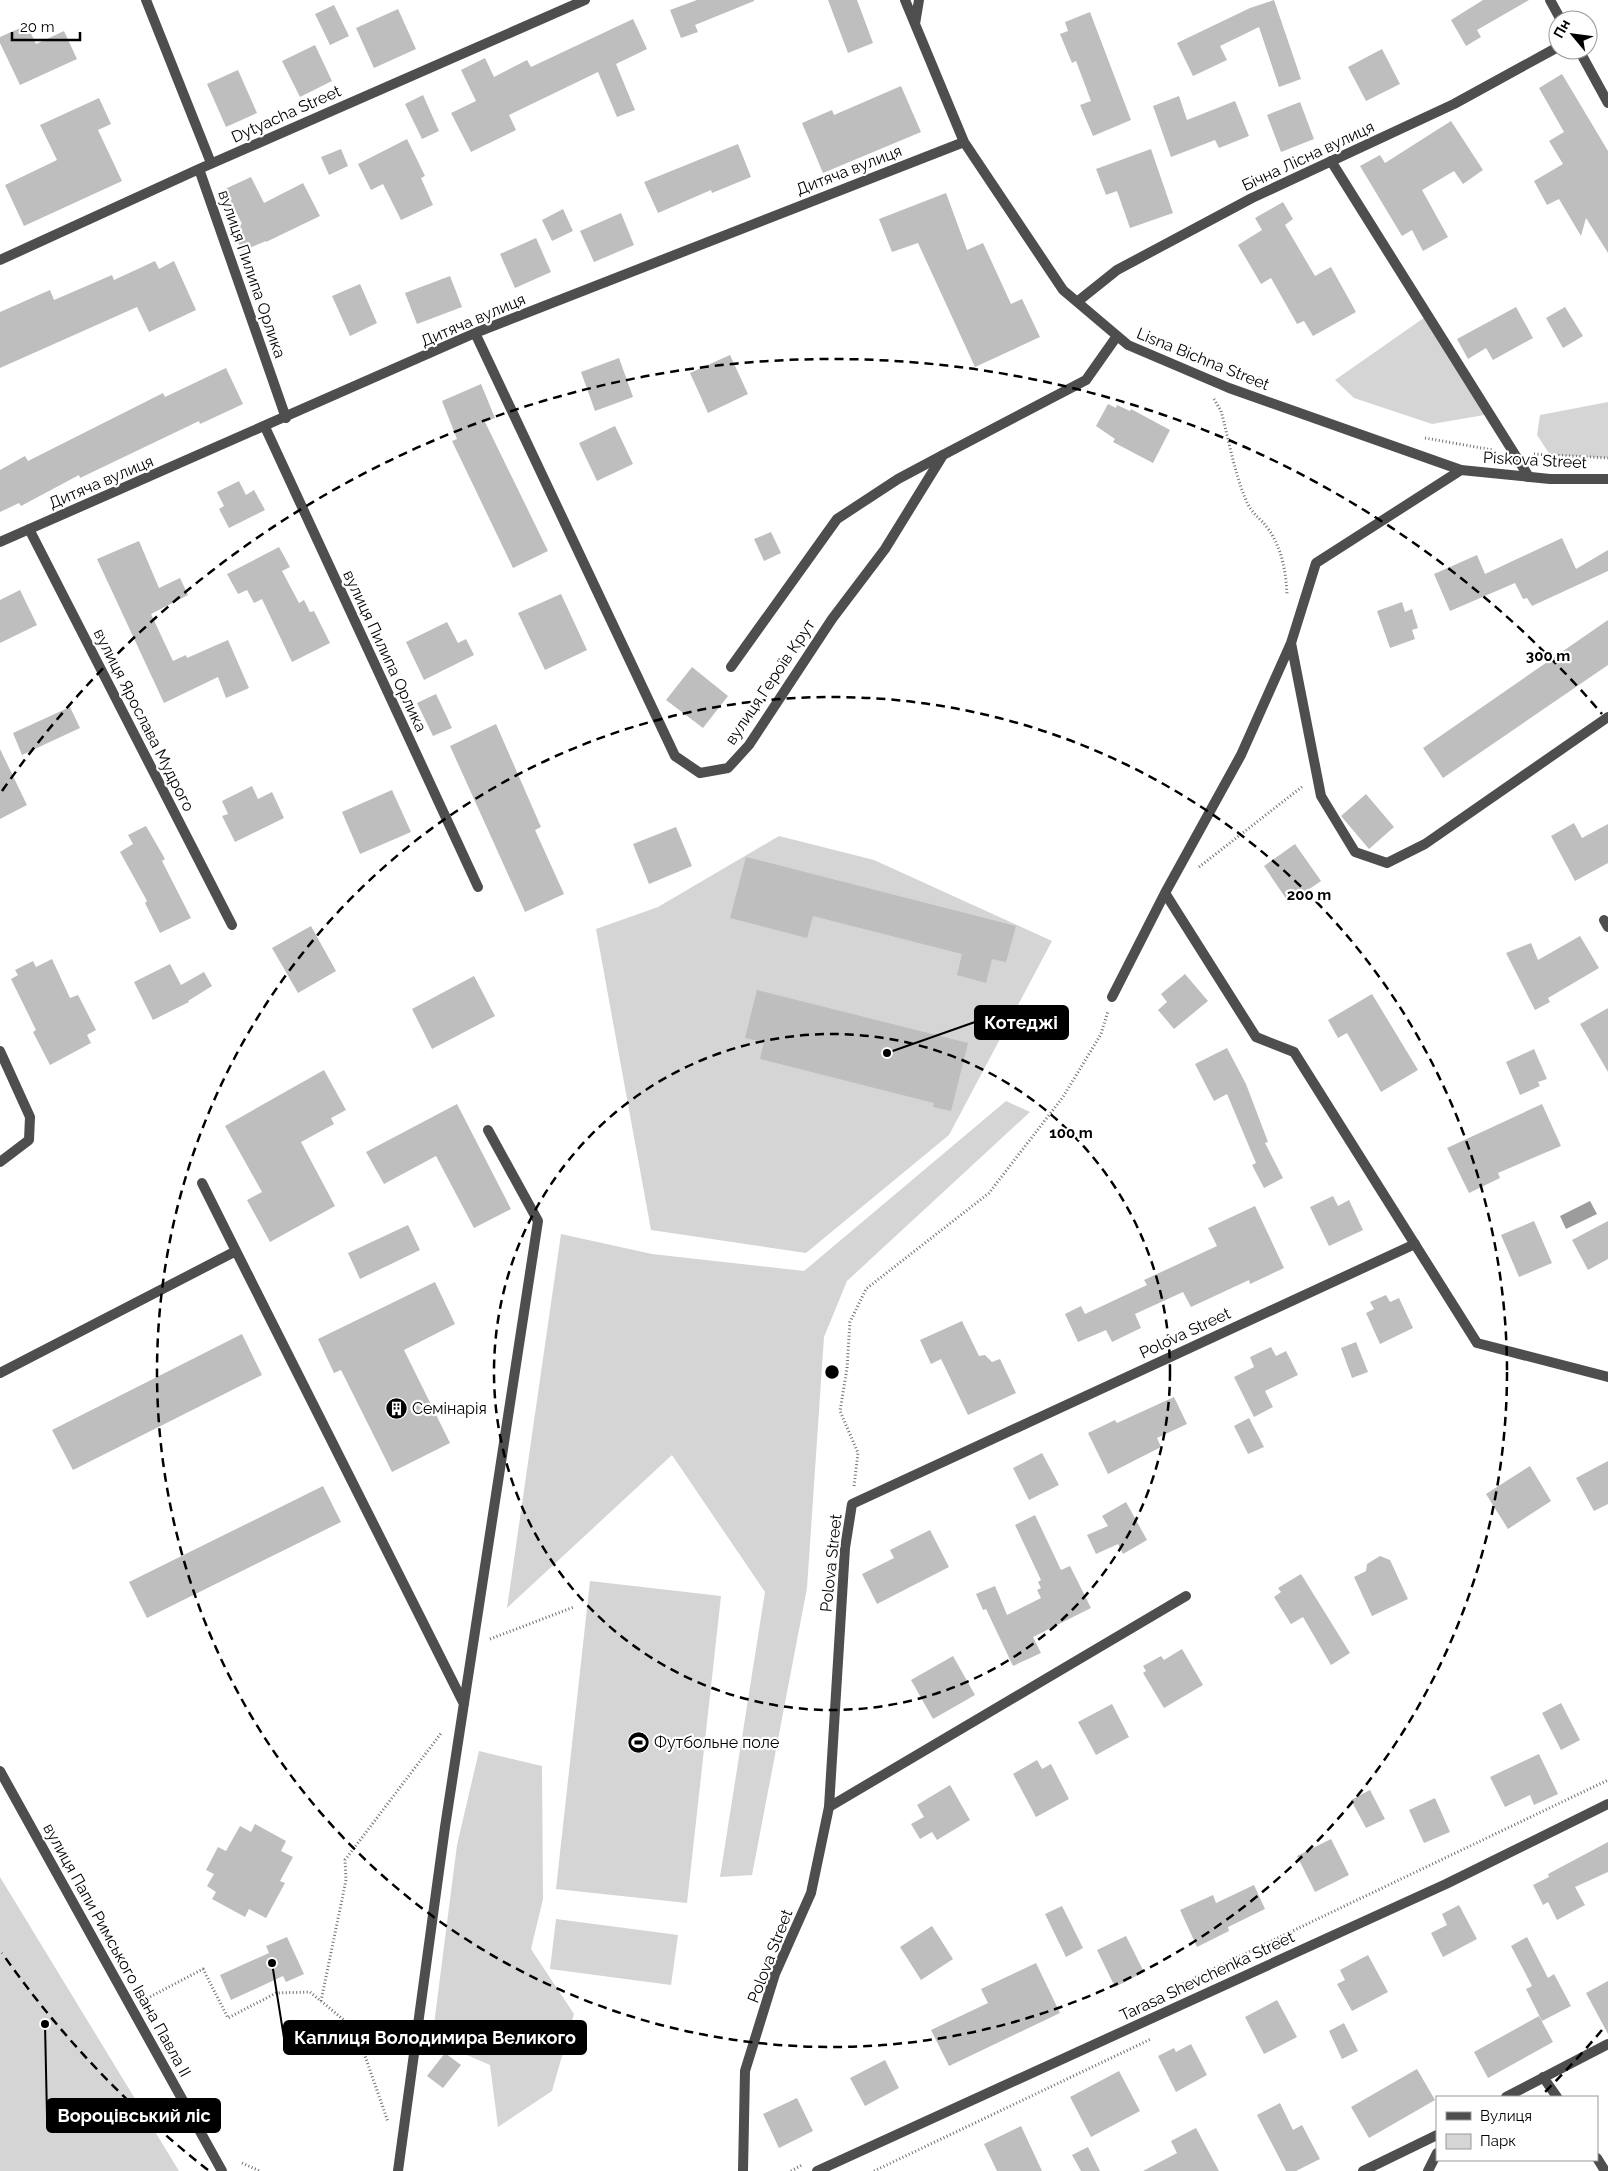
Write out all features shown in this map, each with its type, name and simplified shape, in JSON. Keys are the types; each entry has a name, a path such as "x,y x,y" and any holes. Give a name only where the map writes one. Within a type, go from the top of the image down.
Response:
{"street":[{"path":"146,0 211,163"},
{"name":"Dytyacha Street","path":"0,260 211,163 585,0"},
{"name":"Lisna Bichna Street","path":"905,0 964,142 1063,290 1117,336 1128,345 1229,388 1460,470"},
{"path":"915,24 920,0"},
{"name":"Бічна Лісна вулиця","path":"1077,302 1117,270 1252,198 1454,104 1548,52"},
{"path":"1584,60 1608,103"},
{"name":"Дитяча вулиця","path":"0,542 266,427 475,333 964,142"},
{"path":"1331,161 1529,477"},
{"name":"вулиця Пилипа Орлика","path":"199,169 286,418"},
{"name":"вулиця Героїв Крут","path":"475,333 675,756 700,773 728,768 749,745 832,619 885,549 943,455"},
{"path":"731,667 837,519 898,479 1086,380 1117,336"},
{"name":"вулиця Пилипа Орлика","path":"266,427 478,887"},
{"path":"1112,997 1165,893 1241,755 1291,643 1316,563 1460,470"},
{"name":"Piskova Street","path":"1460,470 1550,479 1608,479"},
{"name":"вулиця Ярослава Мудрого","path":"29,529 232,925"},
{"path":"1291,643 1322,796 1355,852 1386,863 1425,844 1608,717"},
{"path":"1165,893 1256,1037 1294,1052 1477,1343 1608,1377"},
{"path":"0,1051 30,1118 29,1140 0,1162"},
{"path":"398,2171 464,1704 538,1222 488,1130"},
{"path":"202,1183 464,1704"},
{"name":"Polova Street","path":"743,2171 745,2071 775,1974 811,1893 829,1807 845,1548 852,1504 1415,1244"},
{"path":"0,1373 236,1251"},
{"path":"829,1807 1186,1596"},
{"name":"вулиця Папи Римського Івана Павла ІІ","path":"0,1771 222,2171"},
{"name":"Tarasa Shevchenka Street","path":"817,2171 1446,1884 1608,1804"},
{"path":"1508,2096 1608,2044"},
{"path":"1543,2077 1556,2096"},
{"path":"1364,2171 1436,2135"},
{"path":"1428,2171 1436,2155"},
{"path":"1598,2160 1605,2171"}],"path":[{"path":"1197,375 1222,411 1245,499 1253,514 1268,528 1278,546 1286,573 1288,599"},
{"path":"1421,438 1514,452 1608,458"},
{"path":"1196,870 1317,775"},
{"path":"852,1504 858,1453 840,1411 847,1368 850,1322 866,1289 989,1193 1063,1097 1101,1034 1112,997"},
{"path":"473,1646 574,1607"},
{"path":"321,2001 346,1880 345,1860 446,1727"},
{"path":"1159,1995 1608,1780"},
{"path":"130,2006 203,1969 228,2018 276,1993 310,1992 356,2030 391,2130"},
{"path":"791,2171 809,2162"},
{"path":"242,2163 260,2171"}],"green space":[{"path":"1428,315 1490,414 1432,424 1354,398 1335,380"},
{"path":"1608,402 1608,458 1550,455 1537,435 1540,415"},
{"path":"779,836 874,860 1052,941 949,1135 806,1253 651,1230 596,929 658,907"},
{"path":"1006,1101 1030,1112 847,1281 824,1337 807,1588 752,1875 720,1877 765,1592 672,1455 507,1608 561,1234 652,1254 804,1271"},
{"name":"Футбольне поле","path":"590,1581 721,1596 687,1903 556,1889"},
{"path":"479,1751 542,1766 543,1899 531,1949 574,2014 552,2091 498,2127 490,2065 432,2040 457,1845"},
{"path":"0,1877 179,2171 0,2171"},
{"path":"556,1919 678,1935 671,1985 550,1969"}],"shaded area":[{"path":"1590,1201 1597,1214 1566,1229 1560,1216"}],"building":[{"path":"697,0 754,1 695,25 698,32 681,38 670,10"},
{"path":"828,0 857,0 873,43 848,53"},
{"path":"1274,0 1301,79 1279,87 1259,27 1220,46 1227,60 1193,76 1177,43 1250,8"},
{"path":"1483,0 1529,0 1477,30 1481,37 1466,46 1451,20"},
{"path":"334,5 349,36 330,45 315,14"},
{"path":"398,9 416,49 374,68 356,28"},
{"path":"1090,12 1131,120 1093,136 1080,105 1091,101 1076,61 1072,63 1060,34 1068,31 1065,22"},
{"path":"633,19 647,49 616,64 635,110 617,117 598,72 509,115 516,130 471,152 451,113 476,101 461,70 485,58 494,77 527,60 531,67"},
{"path":"27,25 36,44 64,31 77,59 20,85 0,43 0,37"},
{"path":"315,45 332,81 300,97 282,61"},
{"path":"1382,49 1400,84 1366,101 1348,67"},
{"path":"238,70 257,113 226,127 207,84"},
{"path":"1562,74 1608,151 1608,253 1586,218 1581,236 1559,199 1547,205 1534,181 1563,164 1549,141 1564,132 1539,88"},
{"path":"901,86 921,132 823,173 802,123 832,110 834,115"},
{"path":"423,95 439,131 422,139 405,104"},
{"path":"1179,96 1187,120 1235,101 1249,136 1219,148 1215,140 1171,157 1153,106"},
{"path":"99,98 111,124 98,130 122,181 24,226 5,185 57,160 40,125"},
{"path":"1300,102 1314,139 1281,152 1267,115"},
{"path":"1451,121 1483,170 1463,184 1454,171 1422,190 1448,237 1423,251 1412,230 1402,236 1360,166 1380,155 1385,163"},
{"path":"407,139 425,176 421,178 433,205 401,220 383,184 371,190 358,164"},
{"path":"738,144 751,177 712,193 711,190 658,213 644,182"},
{"path":"341,149 348,166 329,175 321,157"},
{"path":"1151,149 1173,213 1130,228 1117,191 1106,195 1096,169"},
{"path":"251,177 264,203 303,183 320,216 266,242 242,251 232,229 242,224 225,189"},
{"path":"946,193 967,250 983,243 1011,304 1022,299 1040,337 975,367 918,243 892,252 879,219"},
{"path":"1283,202 1293,219 1285,225 1315,276 1331,267 1356,312 1313,336 1304,321 1297,324 1271,278 1261,284 1238,245 1262,230 1255,218"},
{"path":"563,209 573,231 552,241 542,220"},
{"path":"621,213 634,245 594,262 580,231"},
{"path":"536,238 551,272 515,288 500,254"},
{"path":"155,261 159,269 174,261 196,310 149,332 137,307 0,368 0,312 50,290 54,300 112,275 114,280"},
{"path":"450,276 462,307 417,324 405,293"},
{"path":"360,284 377,323 350,336 332,296"},
{"path":"1516,307 1533,338 1493,360 1486,348 1468,359 1457,339"},
{"path":"1565,307 1583,336 1563,348 1546,318"},
{"path":"730,355 748,394 708,413 690,373"},
{"path":"619,358 633,397 595,411 581,372"},
{"path":"226,368 243,404 200,424 199,421 80,478 79,475 21,506 19,503 0,512 0,470 25,456 28,461 163,393 165,397"},
{"path":"481,384 495,418 485,422 548,551 513,568 452,441 457,439 442,401"},
{"path":"1108,404 1116,408 1117,405 1130,411 1131,409 1170,430 1153,463 1113,442 1115,439 1096,426"},
{"path":"615,426 633,464 597,481 579,443"},
{"path":"239,481 246,495 254,490 265,510 229,528 219,509 224,506 217,492"},
{"path":"771,532 781,553 764,561 754,539"},
{"path":"1562,538 1576,569 1608,550 1608,571 1532,606 1527,598 1523,599 1515,583 1450,611 1434,574 1477,555 1485,574"},
{"path":"139,541 159,588 180,578 188,595 151,614 173,661 186,655 187,658 228,640 249,688 226,698 218,677 164,703 97,559"},
{"path":"279,547 290,567 282,571 299,603 304,600 310,612 314,611 330,643 292,662 262,599 254,603 247,590 238,594 227,574"},
{"path":"20,590 37,625 0,643 0,600"},
{"path":"561,594 587,650 545,670 518,613"},
{"path":"1402,602 1405,612 1412,609 1418,628 1412,630 1415,639 1390,648 1377,611"},
{"path":"1608,620 1608,665 1443,778 1423,748"},
{"path":"447,622 458,643 466,639 474,655 424,680 406,642"},
{"path":"692,667 728,696 703,728 666,700"},
{"path":"436,694 452,728 433,736 417,703"},
{"path":"70,707 80,728 22,755 13,733"},
{"path":"496,724 541,827 535,830 564,894 525,912 450,746"},
{"path":"0,749 27,805 0,819"},
{"path":"252,786 258,799 272,792 284,818 235,842 222,816 228,814 222,801"},
{"path":"392,790 411,832 360,854 342,812"},
{"path":"1366,794 1394,827 1369,849 1341,816"},
{"path":"1574,823 1582,838 1608,824 1608,863 1575,881 1551,836"},
{"path":"146,826 165,859 162,861 191,918 160,933 145,903 147,901 120,852 133,844 128,835"},
{"path":"676,827 692,866 649,884 633,844"},
{"path":"1295,844 1321,881 1289,903 1264,866"},
{"path":"746,857 1016,926 1006,962 992,959 986,983 957,975 962,954 813,916 807,938 730,918"},
{"path":"311,926 336,971 298,993 272,948"},
{"path":"1580,936 1599,968 1548,998 1550,1002 1535,1010 1506,953 1531,943 1538,960"},
{"path":"52,959 70,998 78,995 96,1030 87,1035 91,1043 50,1065 33,1032 36,1030 11,979 18,975 15,970 33,961 36,967"},
{"path":"170,964 181,985 204,972 212,986 189,1002 153,1020 134,982"},
{"path":"1185,974 1208,1001 1174,1029 1158,1010 1167,1002 1161,994"},
{"path":"474,976 495,1016 432,1049 412,1009"},
{"path":"757,990 968,1043 951,1111 933,1107 934,1103 760,1059 764,1042 745,1038"},
{"path":"1372,994 1418,1070 1381,1092 1347,1033 1338,1038 1328,1020"},
{"path":"1608,1008 1608,1072 1580,1024"},
{"path":"1227,1048 1246,1084 1268,1142 1265,1143 1283,1178 1264,1188 1252,1165 1256,1163 1227,1094 1214,1101 1195,1064"},
{"path":"1534,1049 1547,1079 1538,1082 1540,1086 1520,1095 1506,1062"},
{"path":"324,1070 346,1110 331,1118 334,1124 301,1142 335,1206 270,1242 247,1200 262,1192 225,1126"},
{"path":"457,1104 511,1209 474,1228 436,1156 384,1184 366,1152"},
{"path":"1542,1104 1561,1146 1498,1173 1500,1178 1469,1193 1447,1148"},
{"path":"1333,1196 1338,1206 1349,1200 1363,1230 1329,1246 1310,1207"},
{"path":"1255,1206 1284,1268 1250,1284 1249,1280 1191,1307 1183,1292 1135,1314 1141,1328 1112,1342 1106,1330 1078,1342 1065,1314 1081,1306 1085,1314 1147,1285 1144,1280 1217,1246 1208,1228"},
{"path":"1534,1221 1552,1263 1519,1277 1501,1235"},
{"path":"1608,1221 1608,1259 1588,1270 1572,1240"},
{"path":"408,1225 420,1250 360,1279 348,1253"},
{"name":"Семінарія","path":"435,1282 455,1324 404,1350 450,1443 392,1472 341,1370 334,1373 318,1339"},
{"path":"1386,1295 1390,1302 1399,1298 1413,1328 1380,1344 1366,1313 1374,1309 1370,1302"},
{"path":"962,1321 979,1356 985,1355 992,1362 1000,1359 1016,1393 968,1415 941,1359 931,1364 920,1340"},
{"path":"242,1334 262,1375 73,1470 52,1430"},
{"path":"1356,1342 1368,1372 1352,1378 1341,1348"},
{"path":"1271,1347 1276,1356 1286,1351 1298,1375 1265,1391 1273,1407 1254,1417 1234,1377 1254,1367 1250,1357"},
{"path":"1174,1397 1187,1424 1157,1438 1161,1447 1108,1474 1088,1433 1115,1420 1117,1423"},
{"path":"1249,1418 1264,1447 1248,1454 1234,1426"},
{"path":"1042,1453 1059,1485 1029,1500 1013,1468"},
{"path":"1608,1461 1608,1504 1594,1511 1576,1478"},
{"path":"1530,1466 1551,1501 1508,1529 1486,1494"},
{"path":"323,1486 341,1522 147,1618 129,1582"},
{"path":"1126,1502 1147,1540 1123,1554 1118,1544 1096,1554 1087,1535 1108,1526 1102,1516"},
{"path":"1035,1515 1061,1570 1070,1566 1091,1608 1033,1637 1041,1653 1013,1666 986,1609 983,1610 976,1594 995,1586 1007,1615 1041,1598 1037,1590 1041,1588 1038,1582 1041,1580 1015,1525"},
{"path":"930,1530 949,1567 877,1604 862,1574 894,1558 890,1550"},
{"path":"1380,1556 1390,1560 1408,1599 1372,1616 1354,1577 1366,1571 1367,1564"},
{"path":"1301,1574 1350,1653 1331,1665 1303,1617 1291,1624 1274,1597 1281,1592 1278,1588"},
{"path":"1182,1649 1203,1685 1164,1708 1143,1673 1146,1671 1143,1666 1161,1656 1164,1660"},
{"path":"953,1656 975,1695 933,1719 911,1680"},
{"path":"1561,1703 1580,1740 1561,1750 1542,1713"},
{"path":"1112,1704 1129,1737 1096,1755 1078,1722"},
{"path":"1539,1754 1558,1794 1534,1805 1530,1795 1505,1807 1490,1777"},
{"path":"1037,1760 1042,1769 1051,1764 1069,1799 1036,1817 1013,1774"},
{"path":"950,1785 970,1820 937,1840 932,1832 920,1839 911,1824 924,1817 917,1805"},
{"path":"1370,1790 1385,1819 1366,1828 1351,1800"},
{"path":"1435,1798 1450,1832 1424,1843 1409,1810"},
{"path":"255,1824 286,1841 281,1851 293,1857 280,1881 285,1883 266,1918 249,1909 245,1917 212,1899 216,1892 207,1886 214,1874 206,1870 218,1847 226,1851 240,1826 251,1832"},
{"path":"1331,1839 1349,1875 1315,1892 1297,1856"},
{"path":"1608,1842 1608,1872 1575,1887 1585,1905 1557,1920 1548,1902 1543,1905 1533,1885 1549,1877 1548,1874"},
{"path":"1254,1885 1265,1909 1228,1927 1229,1931 1197,1947 1180,1910 1213,1895 1216,1903"},
{"path":"1459,1905 1477,1939 1443,1957 1431,1933 1447,1925 1442,1914"},
{"path":"1062,1906 1083,1948 1066,1957 1045,1914"},
{"path":"932,1926 953,1959 921,1980 900,1947"},
{"path":"1126,1936 1144,1972 1115,1987 1097,1950"},
{"path":"287,1937 304,1974 286,1982 283,1976 231,2000 220,1975 269,1953 266,1946"},
{"path":"1527,1937 1548,1978 1554,1974 1571,2006 1542,2021 1526,1989 1532,1986 1511,1946"},
{"path":"1368,1955 1388,1992 1352,2011 1337,1984 1345,1980 1340,1970"},
{"path":"1036,1963 1060,2013 949,2066 931,2030 988,2003 981,1989"},
{"path":"1608,1981 1608,2034 1586,1993"},
{"path":"1277,2000 1297,2037 1264,2054 1245,2017"},
{"path":"1539,2016 1553,2042 1488,2078 1474,2052"},
{"path":"1344,2023 1358,2051 1342,2059 1329,2031"},
{"path":"1191,2044 1207,2075 1176,2092 1158,2056 1174,2048 1176,2052"},
{"path":"445,2053 461,2065 443,2088 427,2076"},
{"path":"885,2060 899,2088 865,2106 850,2078"},
{"path":"1417,2069 1435,2100 1369,2138 1351,2107"},
{"path":"1119,2071 1140,2111 1091,2137 1070,2097"},
{"path":"797,2098 813,2131 779,2148 763,2114"},
{"path":"1280,2103 1293,2130 1302,2125 1320,2159 1296,2171 1286,2171 1257,2115"},
{"path":"1021,2126 1042,2171 997,2171 984,2144"},
{"path":"1196,2128 1219,2171 1143,2171 1177,2153 1171,2141"},
{"path":"1088,2147 1100,2171 1081,2171 1072,2155"}],"place":[{"name":"Котеджі","path":"887,1053"},
{"name":"Семінарія","path":"396,1408"},
{"name":"Футбольне поле","path":"638,1742"},
{"name":"Каплиця Володимира Великого","path":"272,1963"},
{"name":"Вороцівський ліс","path":"45,2024"}]}
